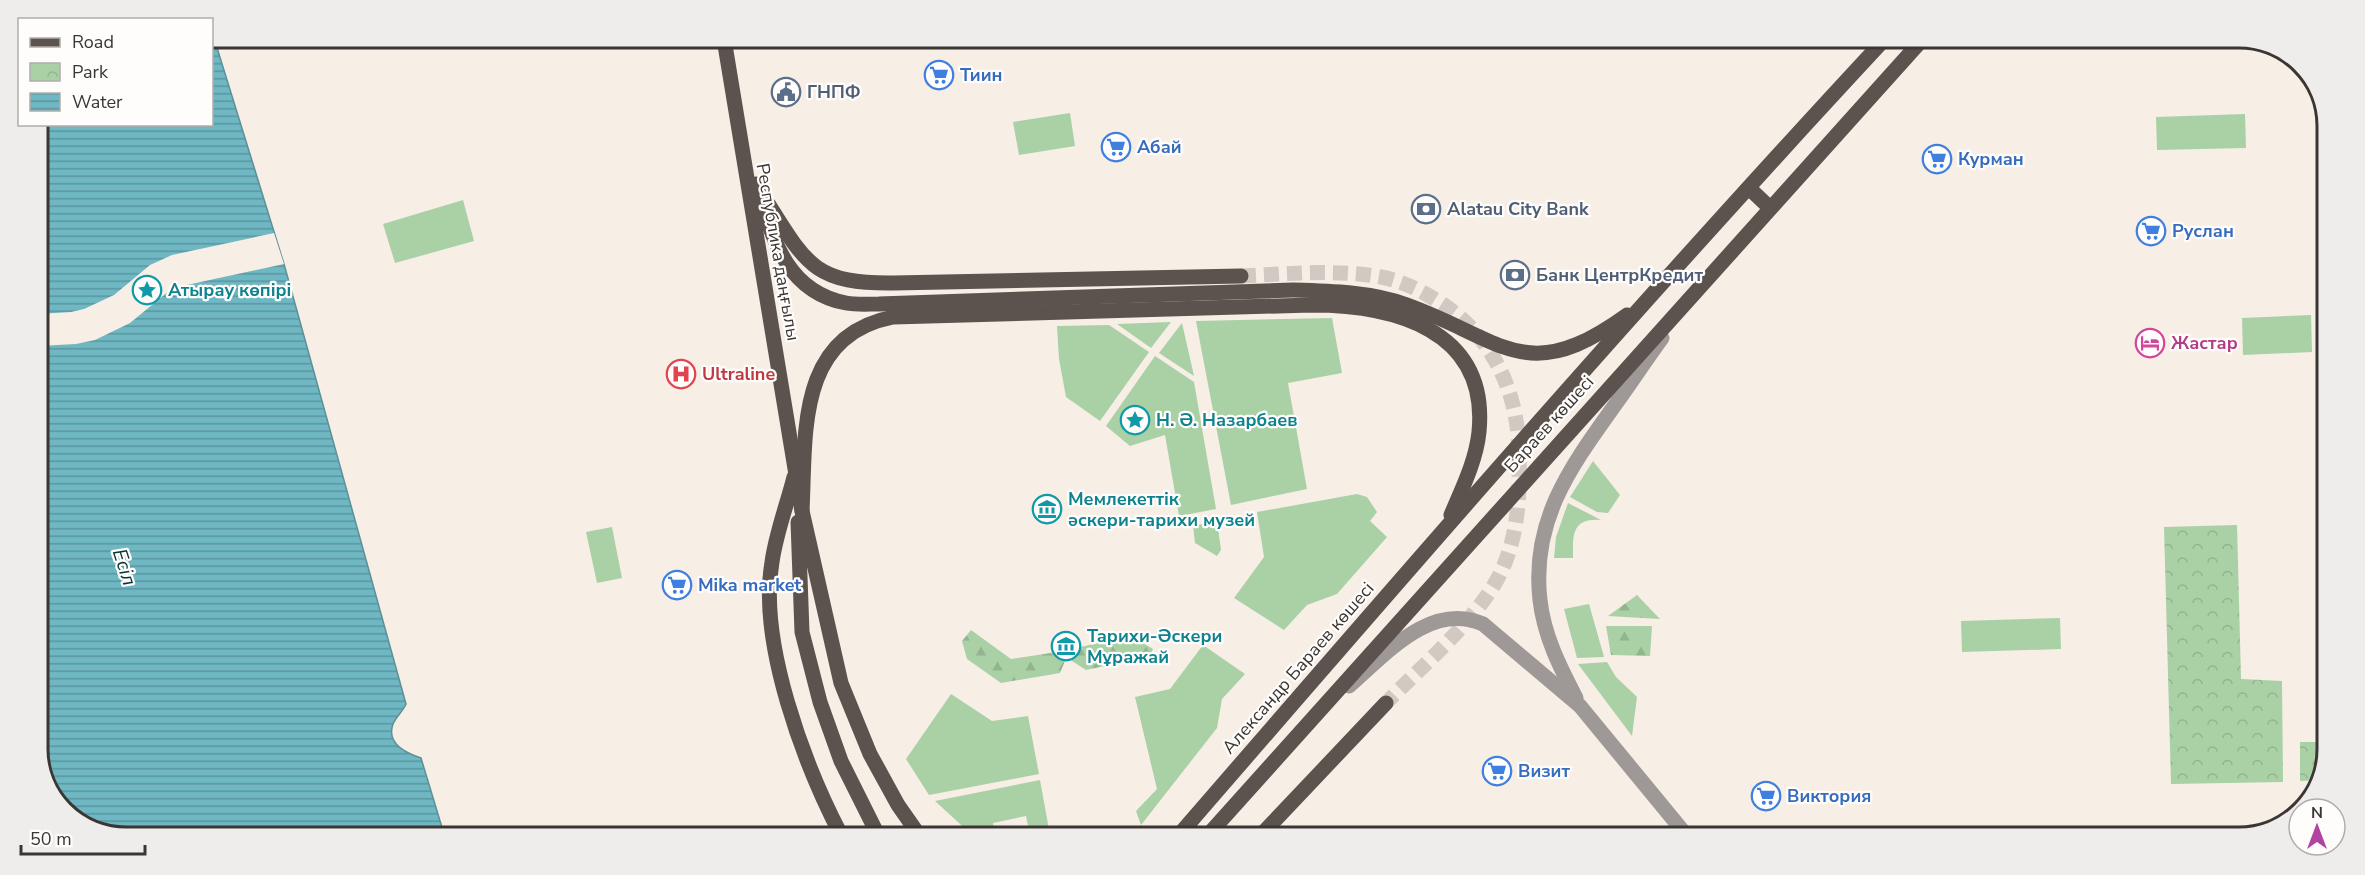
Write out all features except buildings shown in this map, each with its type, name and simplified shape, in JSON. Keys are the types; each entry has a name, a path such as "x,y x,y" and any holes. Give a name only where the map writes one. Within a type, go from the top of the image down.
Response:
{"main road":[{"name":"Республика даңғылы","path":"725,48 802,511 841,683 870,754 898,805 913,827"},
{"name":"Бараев көшесі","path":"1446,527 1876,48"},
{"name":"Бараев көшесі","path":"1215,827 1915,48"},
{"path":"739,135 776,247 784,261 807,285 835,300 852,304 1293,290 1329,291 1385,298 1429,314 1499,347 1523,354 1545,354 1587,342 1651,298"},
{"path":"756,184 803,257 816,268 848,282 894,284 1241,276"},
{"path":"1749,188 1770,208"},
{"path":"802,511 807,414 814,385 820,370 834,348 844,338 864,325 878,320 904,316 1342,305 1383,311 1408,319 1428,329 1450,346 1469,372 1479,400 1479,435 1465,480 1446,527"},
{"name":"Республика даңғылы","path":"796,471 802,632 820,702 841,761 874,827"},
{"path":"796,471 771,562 770,611 789,710 838,827"},
{"name":"Александр Бараев көшесі","path":"1186,827 1446,527"},
{"path":"1269,827 1386,703"}],"street":[{"path":"1580,706 1553,650 1540,602 1540,566 1545,531 1558,493 1576,460 1689,298"},
{"path":"1310,720 1406,638 1434,622 1458,618 1473,620 1492,630 1580,706 1680,827"}],"green space":[{"path":"1070,113 1075,146 1019,155 1013,122"},
{"path":"2245,114 2246,148 2157,150 2156,117"},
{"path":"463,200 474,241 395,263 383,224"},
{"path":"2311,315 2312,352 2243,355 2242,318"},
{"path":"1332,318 1342,373 1288,383 1307,489 1231,505 1196,321"},
{"path":"1171,322 1151,348 1117,324"},
{"path":"1182,323 1194,376 1159,353"},
{"path":"1109,325 1149,352 1100,421 1066,397 1059,359 1057,326"},
{"path":"1155,356 1194,382 1216,509 1179,516 1165,435 1130,446 1106,426"},
{"path":"1593,461 1620,495 1608,513 1597,512 1570,497"},
{"path":"1357,494 1367,497 1377,512 1370,521 1387,537 1337,594 1307,605 1284,630 1234,598 1264,557 1257,512"},
{"path":"1568,503 1601,520 1591,520 1579,525 1574,536 1573,558 1554,558 1556,537"},
{"path":"1217,521 1221,550 1217,556 1195,543 1193,526"},
{"path":"2237,525 2241,679 2282,681 2283,782 2171,784 2164,527"},
{"path":"612,527 622,578 597,583 586,532"},
{"path":"1637,595 1660,619 1608,616"},
{"path":"1589,604 1604,657 1577,658 1564,609"},
{"path":"2060,618 2061,649 1962,652 1961,621"},
{"path":"1606,626 1652,626 1650,656 1611,655"},
{"path":"971,630 1011,659 1064,651 1065,661 1060,673 1001,683 967,659 962,641"},
{"path":"1131,636 1153,649 1150,656 1086,670 1072,661 1071,649"},
{"path":"1203,645 1245,674 1222,699 1217,728 1141,825 1136,811 1157,789 1135,697 1170,689"},
{"path":"1607,662 1616,677 1637,697 1632,736 1578,664"},
{"path":"951,694 992,721 1028,716 1039,774 929,795 906,759"},
{"path":"2300,742 2317,742 2316,764 2310,781 2300,781"},
{"path":"1040,780 1049,827 1028,827 1026,816 993,823 994,827 963,827 935,801"}],"water":[{"name":"Есіл","path":"213,48 217,48 284,264 406,704 393,724 392,737 399,747 421,758 442,827 116,826 101,823 78,811 64,797 56,784 49,764 48,126 213,126"}],"pier":[{"name":"Атырау көпірі","path":"274,233 284,264 182,286 169,291 130,323 95,340 48,345 48,313 84,309 114,295 150,265 172,255"}],"tunnel":[{"path":"1241,276 1346,273 1381,277 1407,285 1451,310 1469,325 1496,361 1505,381 1517,426 1519,450 1517,516 1505,563 1488,594 1462,627 1386,703"}],"place":[{"name":"Тиин","path":"939,75"},
{"name":"ГНПФ","path":"786,92"},
{"name":"Абай","path":"1116,147"},
{"name":"Курман","path":"1937,159"},
{"name":"Alatau City Bank","path":"1426,209"},
{"name":"Руслан","path":"2151,231"},
{"name":"Банк ЦентрКредит","path":"1515,275"},
{"name":"Атырау көпірі","path":"147,290"},
{"name":"Жастар","path":"2150,343"},
{"name":"Ultraline","path":"681,374"},
{"name":"Н. Ә. Назарбаев","path":"1135,420"},
{"name":"Мемлекеттік әскери-тарихи музей","path":"1047,509"},
{"name":"Mika market","path":"677,585"},
{"name":"Тарихи-Әскери Мұражай","path":"1066,646"},
{"name":"Визит","path":"1497,771"},
{"name":"Виктория","path":"1766,796"}]}
